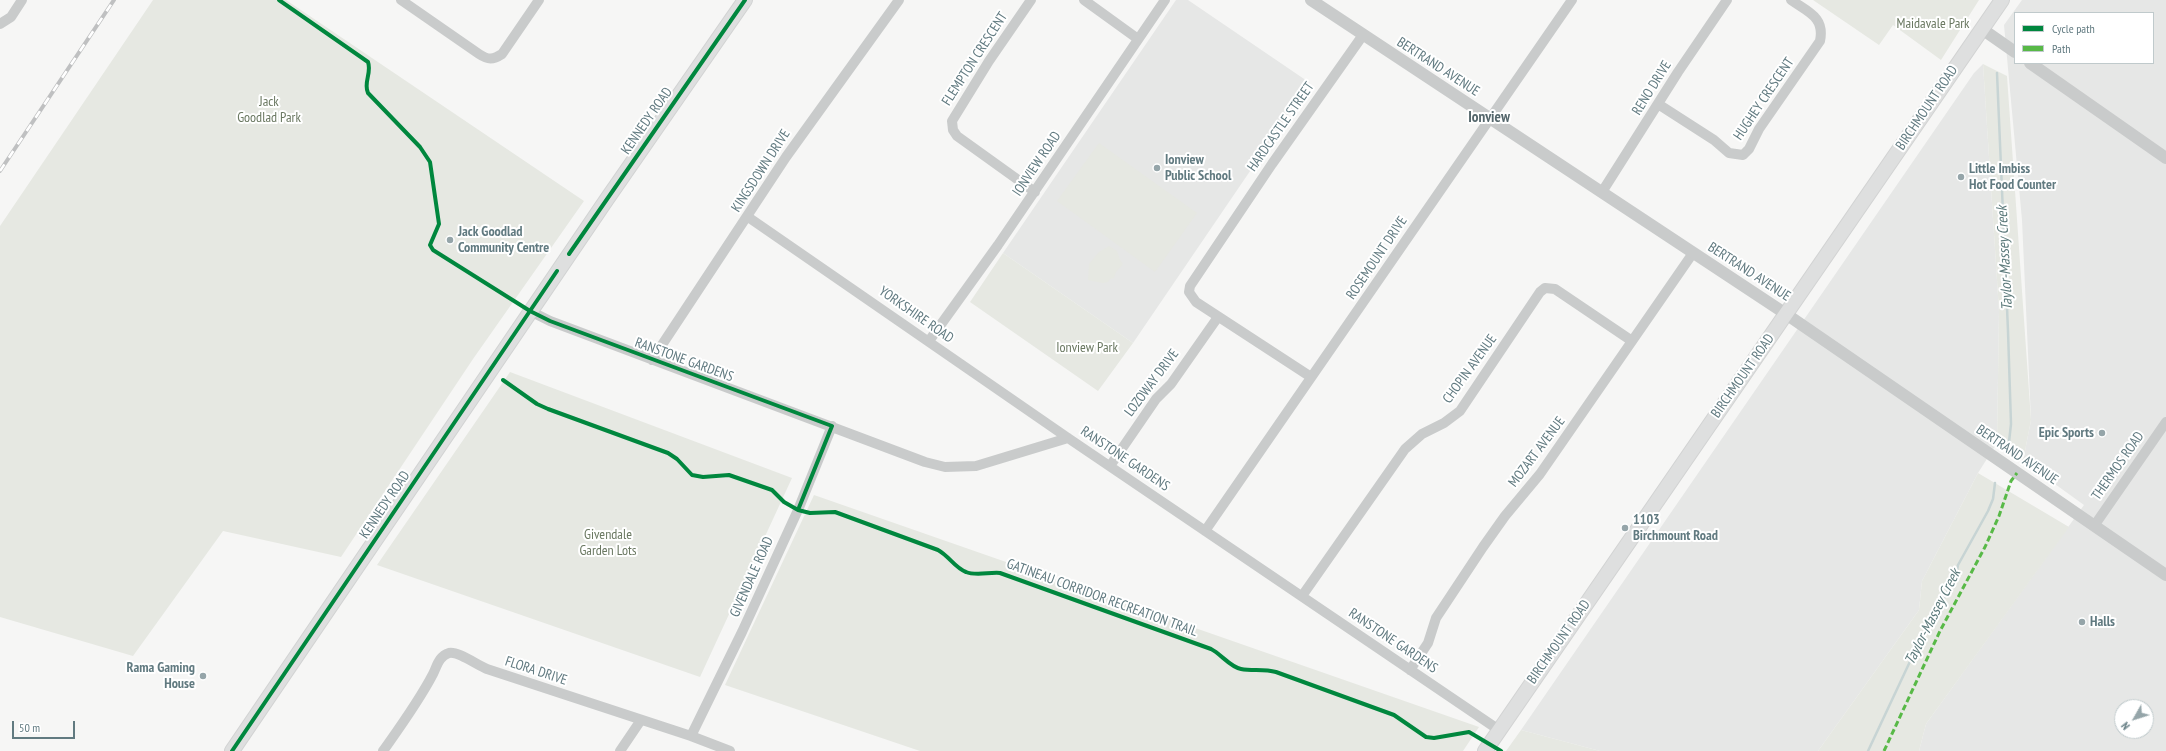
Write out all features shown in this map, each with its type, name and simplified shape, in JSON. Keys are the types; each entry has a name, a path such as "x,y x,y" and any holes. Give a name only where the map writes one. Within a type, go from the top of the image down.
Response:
{"main road":[{"name":"KENNEDY ROAD","path":"232,751 530,311 745,0"},
{"name":"BIRCHMOUNT ROAD","path":"1485,751 2002,0"}],"street":[{"path":"0,24 11,17 22,0"},
{"path":"401,0 486,59 494,59 502,54 539,0"},
{"name":"KINGSDOWN DRIVE","path":"652,360 828,97 899,0"},
{"name":"FLEMPTON CRESCENT","path":"1031,0 985,67 952,121 953,130 957,136 1035,192"},
{"path":"1084,0 1138,39"},
{"name":"IONVIEW ROAD","path":"929,341 1035,192 1165,0"},
{"name":"BERTRAND AVENUE","path":"1311,0 1786,314 2166,575"},
{"name":"ROSEMOUNT DRIVE","path":"1205,531 1572,0"},
{"name":"RENO DRIVE","path":"1602,192 1727,0"},
{"name":"HUGHEY CRESCENT","path":"1658,104 1714,140 1729,153 1743,155 1749,150 1760,129 1820,41 1822,27 1818,20 1791,0"},
{"path":"1982,29 2014,51"},
{"name":"HARDCASTLE STREET","path":"1311,377 1218,318 1191,297 1189,292 1190,286 1272,164 1363,35"},
{"path":"2031,64 2166,158"},
{"name":"YORKSHIRE ROAD","path":"748,217 1068,438"},
{"name":"MOZART AVENUE","path":"1410,670 1428,643 1436,618 1467,571 1505,516 1540,474 1693,253"},
{"name":"CHOPIN AVENUE","path":"1302,596 1405,448 1422,434 1444,423 1460,411 1540,292 1545,288 1555,289 1632,342"},
{"name":"RANSTONE GARDENS","path":"530,311 550,321 652,360 925,462 945,468 976,466 1068,438 1499,730"},
{"name":"LOZOWAY DRIVE","path":"1110,466 1156,399 1171,384 1218,318"},
{"name":"THERMOS ROAD","path":"2094,526 2166,422"},
{"name":"GIVENDALE ROAD","path":"691,736 742,632 798,510 832,426"},
{"name":"FLORA DRIVE","path":"387,750 430,680 441,657 452,653 460,654 474,664 487,669 691,736 730,751"},
{"path":"620,751 641,720"}],"shaded area":[{"name":"Ionview Public School","path":"1176,0 1188,0 1310,83 1133,343 1003,253"},
{"path":"2022,0 2166,0 2166,751 1919,751 1926,724 2084,505 2023,461 2031,420 2022,220 2004,25"},
{"path":"1983,64 1999,311 1997,443 1978,473 1922,581 1919,610 1818,751 1600,751 1521,730 1974,73"}],"green space":[{"name":"Jack Goodlad Park","path":"153,0 286,0 584,201 473,359 341,557 223,531 133,656 0,617 0,226"},
{"name":"Maidavale Park","path":"1813,0 1979,0 1941,60 1893,25 1879,45"},
{"path":"1983,64 2007,76 2031,420 2023,461 1997,443 1999,311"},
{"path":"1099,143 1197,213 1155,272 1057,201"},
{"path":"1109,246 1117,251 1123,264 1116,272 1114,278 1110,279 1108,282 1103,283 1088,280 1089,264 1099,252"},
{"name":"Ionview Park","path":"1003,253 1133,343 1098,391 970,302"},
{"name":"Givendale Garden Lots","path":"510,372 792,478 700,677 377,565"},
{"path":"1978,473 2069,527 1926,724 1919,751 1818,751 1919,610 1922,581"},
{"path":"814,495 1479,727 1463,751 920,751 725,685"},
{"path":"1521,730 1600,751 1506,751"}],"waterway":[{"name":"Taylor-Massey Creek","path":"1997,73 2008,331 2011,424 2009,442"},
{"name":"Taylor-Massey Creek","path":"1868,751 1929,621 1935,615 1956,576 1958,565 1988,511 1993,499 1995,483"}],"railway":[{"path":"0,171 114,0"}],"marked path":[{"path":"1884,751 1940,631 1985,547 1999,516 2011,481 2017,473"}],"cycle path":[{"path":"279,0 368,62 369,70 366,85 368,93 420,147 430,162 439,224 430,245 433,250 530,311 550,321 832,426 798,510"},
{"path":"569,254 745,0"},
{"path":"232,751 557,271"},
{"name":"GATINEAU CORRIDOR RECREATION TRAIL","path":"503,380 537,404 548,409 668,453 677,459 692,475 703,477 729,475 772,490 784,502 798,510 810,513 835,512 938,550 966,572 974,574 1000,573 1211,649 1237,668 1276,672 1394,715 1426,737 1434,738 1469,732 1501,751"}],"place":[{"name":"Ionview Public School","path":"1157,168"},
{"name":"Little Imbiss Hot Food Counter","path":"1961,177"},
{"name":"Jack Goodlad Community Centre","path":"450,240"},
{"name":"Epic Sports","path":"2102,433"},
{"name":"1103 Birchmount Road","path":"1625,528"},
{"name":"Halls","path":"2082,622"},
{"name":"Rama Gaming House","path":"203,676"}],"district":[{"name":"Ionview","path":"1489,118"}]}
